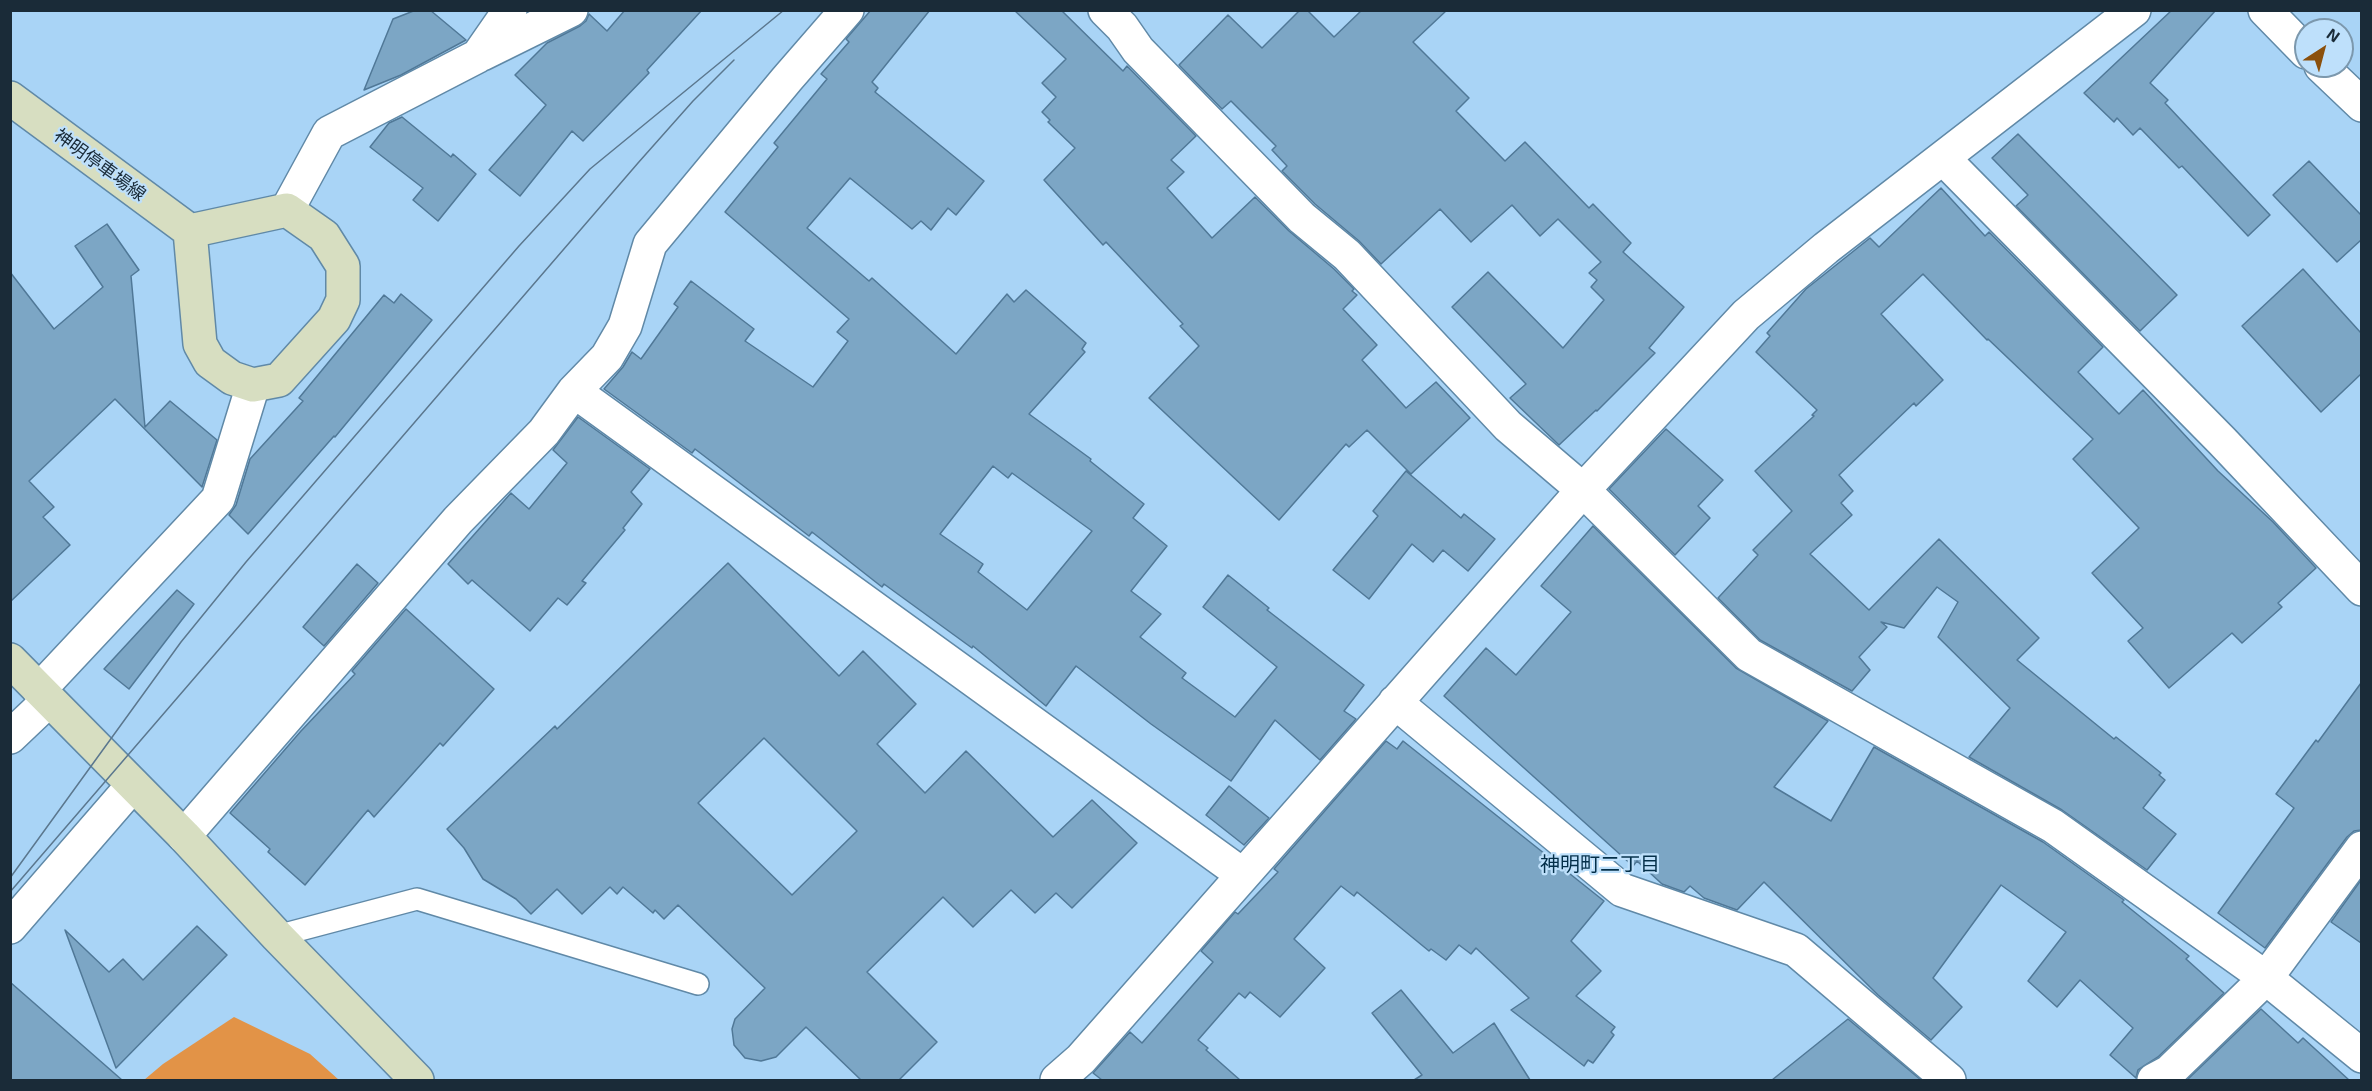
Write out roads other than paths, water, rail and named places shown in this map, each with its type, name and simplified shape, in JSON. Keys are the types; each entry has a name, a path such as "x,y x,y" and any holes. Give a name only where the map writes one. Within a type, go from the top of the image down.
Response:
{"main road":[{"name":"神明停車場線","path":"10,98 190,231"},
{"path":"287,210 324,236 343,266 344,300 334,318 279,380 253,385 232,378 205,354 200,344 190,231 287,210"},
{"path":"10,660 184,836 277,936 417,1080"}],"street":[{"path":"478,56 510,10"},
{"path":"287,210 329,133 571,10"},
{"path":"184,836 458,520 544,432 574,391 607,357 625,326 650,244 787,78 847,10"},
{"path":"1058,1080 1081,1059 1583,490 1746,315 1826,248 2134,10"},
{"path":"2265,10 2294,40"},
{"path":"1122,16 1138,50 1302,218 1347,255 1508,426 1583,490 1749,655 2053,826 2266,978 2361,1056"},
{"path":"2333,78 2361,105"},
{"path":"1943,159 2222,441 2361,589"},
{"path":"10,737 44,695 218,499 253,385"},
{"path":"574,391 1243,875"},
{"path":"1395,702 1622,890 1796,950 1949,1080"},
{"path":"10,927 133,785"},
{"path":"2154,1080 2169,1072 2266,978 2361,848"}],"lane":[{"path":"277,936 417,899 698,984"}],"tram line":[{"path":"10,878 181,642 246,562 519,246 590,169 784,10"},
{"path":"10,892 638,163 693,101 734,60"}],"district":[{"name":"神明町二丁目","path":"1600,864"}]}
